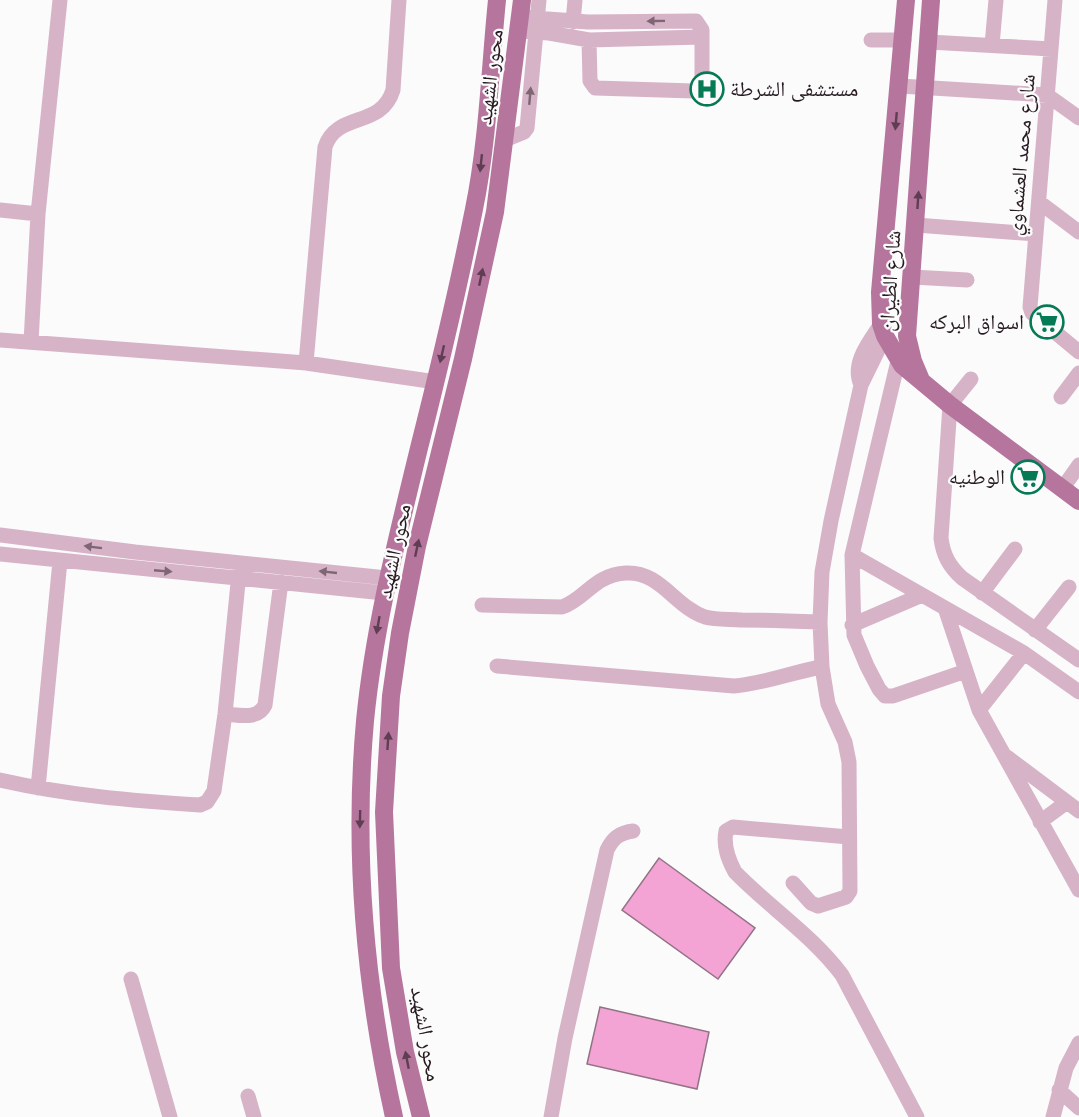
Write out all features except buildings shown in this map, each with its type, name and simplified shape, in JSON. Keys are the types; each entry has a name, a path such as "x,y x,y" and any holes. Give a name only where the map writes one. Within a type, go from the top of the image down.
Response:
{"main road":[{"name":"محور الشهيد","path":"394,1117 379,1046 365,946 359,829 365,721 385,586 436,382 480,177 497,0"},
{"name":"شارع الطيران","path":"906,0 880,292 883,330 898,361 921,381"},
{"name":"شارع الطيران","path":"921,381 909,346 908,321 931,0"},
{"name":"محور الشهيد","path":"421,1117 405,1052 392,968 384,812 391,696 400,633 417,546 463,359 490,235 527,20"},
{"path":"883,330 898,332 908,321"},
{"path":"921,381 1079,501"}],"street":[{"path":"31,342 38,214 60,0"},
{"path":"306,363 325,147 333,132 340,127 375,114 390,101 393,90 399,0"},
{"path":"527,20 539,0"},
{"path":"565,0 568,22"},
{"path":"568,22 574,0"},
{"path":"992,45 996,0"},
{"name":"شارع محمد العشماوي","path":"1055,0 1030,300 1032,313 1079,352"},
{"path":"527,20 568,22 692,20 701,26 703,83 700,89 694,91 595,88 590,81 589,40"},
{"path":"527,20 589,40 702,37"},
{"path":"871,40 904,40"},
{"path":"929,42 1051,50"},
{"path":"900,86 1047,95 1079,118"},
{"path":"1039,202 1079,232"},
{"path":"0,210 38,214"},
{"path":"916,225 1036,234"},
{"path":"912,277 967,280"},
{"path":"794,883 811,903 818,906 846,897 850,891 848,752 830,712 822,667 820,622 825,550 861,384 858,376 861,357 867,345 883,330"},
{"path":"0,340 306,363 436,382"},
{"path":"898,361 852,555 852,625 857,646 879,689 885,696 893,696 966,671"},
{"path":"1061,397 1079,373"},
{"path":"971,379 950,405 942,550 953,570 1079,660"},
{"path":"1062,489 1079,465"},
{"path":"0,535 135,552 240,571 385,586"},
{"path":"982,592 1015,549"},
{"path":"132,569 135,552"},
{"path":"0,554 132,569 240,571 281,582 385,586"},
{"path":"852,555 1024,653 1079,692"},
{"path":"38,788 60,561"},
{"path":"0,780 38,788 140,801 200,805 207,802 214,791 225,714 240,571"},
{"path":"482,605 562,607 572,603 600,581 618,574 632,573 656,581 690,609 710,618 820,622"},
{"path":"225,714 250,716 258,714 265,705 281,582"},
{"path":"1035,630 1069,587"},
{"path":"852,625 922,595"},
{"path":"945,608 979,710 1079,890"},
{"path":"979,710 1024,653"},
{"path":"497,666 734,686 822,667"},
{"path":"1001,752 1073,807 1040,822"},
{"path":"849,837 733,826 726,831 725,837 729,861 735,872 811,939 842,975 917,1117"},
{"path":"551,1117 565,1038 607,850 612,840 621,833 633,831"},
{"path":"131,979 170,1117"},
{"path":"1053,1117 1066,1068 1079,1043"},
{"path":"1059,1090 1079,1108"},
{"path":"248,1096 254,1117"}],"place":[{"name":"مستشفى الشرطة","path":"707,89"},
{"name":"اسواق البركه","path":"1047,322"},
{"name":"الوطنيه","path":"1028,477"}]}
